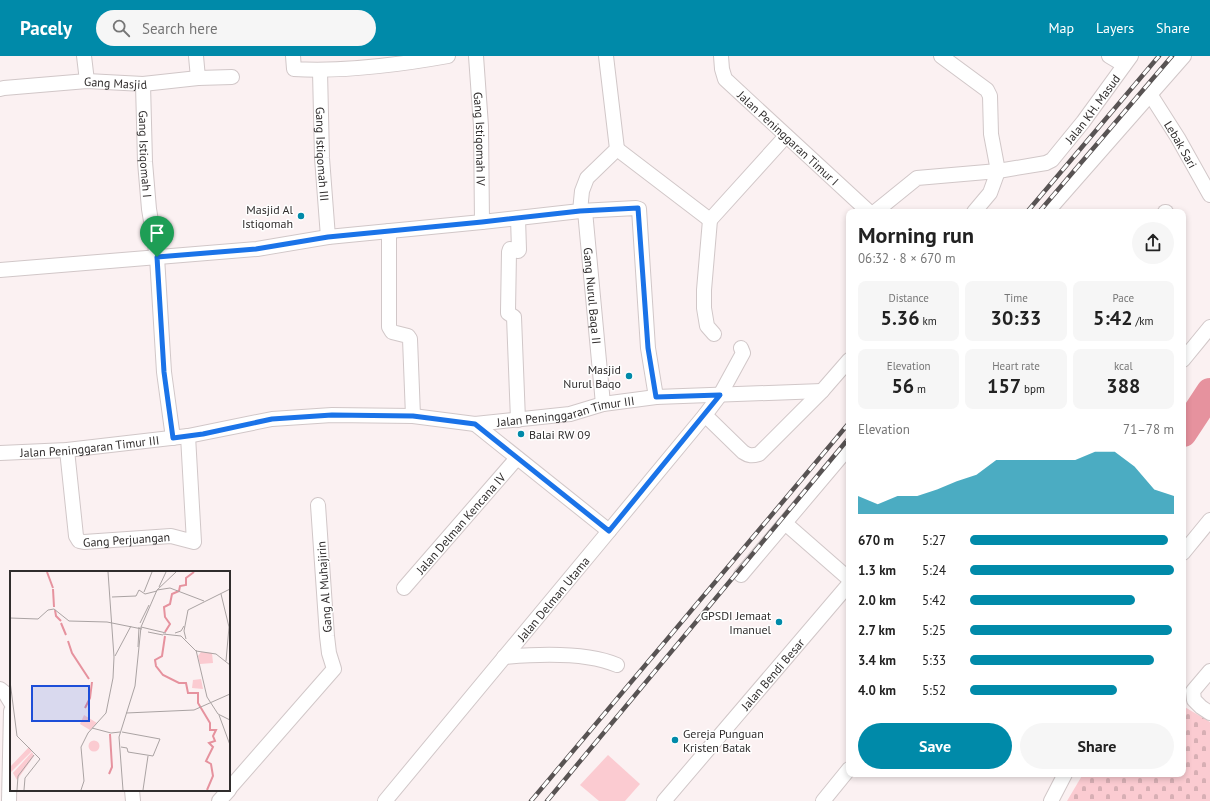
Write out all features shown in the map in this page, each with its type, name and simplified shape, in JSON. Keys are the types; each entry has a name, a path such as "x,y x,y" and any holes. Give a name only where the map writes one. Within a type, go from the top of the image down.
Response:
{"street":[{"path":"84,56 87,82"},
{"path":"196,56 198,78"},
{"path":"294,63 320,70 410,63 448,56"},
{"name":"Gang Istiqomah IV","path":"476,56 481,126 482,222"},
{"path":"606,56 617,149 710,220"},
{"name":"Jalan Peninggaran Timur I","path":"721,56 722,69 725,79 866,209"},
{"path":"941,56 987,90 990,96 991,134 998,171 990,193 977,209"},
{"path":"1109,56 1127,60"},
{"path":"1050,209 1184,56"},
{"name":"Jalan KH. Masud","path":"998,171 1041,165 1052,160 1083,122 1127,60"},
{"name":"Gang Istiqomah III","path":"320,70 322,158 328,237"},
{"name":"Gang Masjid","path":"0,89 87,82 143,84 198,78 232,77"},
{"name":"Gang Istiqomah I","path":"143,84 145,162 157,257 164,372 173,438"},
{"name":"Lebak Sari","path":"1150,94 1178,138 1210,195"},
{"path":"714,334 707,326 704,308 704,290 710,220 786,136"},
{"name":"Gang Nurul Baqa II","path":"603,404 582,211 582,191 587,178 617,149"},
{"path":"879,209 917,178 998,171"},
{"path":"0,270 256,249 328,237 582,211 636,208 638,210 648,348 656,397"},
{"path":"518,218 519,250 510,249 509,252 508,311 508,313 514,317 518,420"},
{"path":"389,231 389,327 392,332 408,336 410,339 413,416"},
{"path":"1186,356 1210,327"},
{"name":"Jalan Delman Utama","path":"385,801 705,415 720,395 743,353 741,348"},
{"path":"705,415 744,452 754,456 759,454 822,391 846,363"},
{"name":"Jalan Peninggaran Timur III","path":"0,453 67,450 173,438 272,419 332,415 413,416 475,424 570,414 603,404 656,397 822,391"},
{"path":"475,424 609,531"},
{"name":"Gang Perjuangan","path":"67,450 76,536 79,540 84,542 171,536 194,542 188,436"},
{"path":"741,575 846,451"},
{"name":"Jalan Delman Kencana IV","path":"404,588 517,458"},
{"name":"Gang Al Muhajirin","path":"230,789 334,668 329,653 327,636 318,505"},
{"path":"1186,549 1210,520"},
{"path":"785,522 846,576"},
{"name":"Jalan Bendi Besar","path":"666,800 846,588"},
{"path":"504,657 556,655 597,659 617,665"},
{"path":"1210,671 1194,691 1194,700 1200,707 1210,713"},
{"path":"0,689 6,693 10,701"},
{"path":"9,801 10,753"},
{"path":"823,801 846,773"},
{"path":"1051,801 1063,777"},
{"path":"132,791 133,801"},
{"path":"219,801 228,791"}],"green space":[{"path":"1186,708 1210,722 1210,801 1067,801 1081,777 1186,777"},
{"path":"608,755 640,784 625,801 599,801 580,785"}],"waterway":[{"path":"1186,428 1210,392"}],"railway":[{"path":"1030,209 1159,56"},
{"path":"1042,209 1172,56"},
{"path":"531,801 846,427"},
{"path":"547,801 846,442"}],"place":[{"name":"Masjid Al Istiqomah","path":"301,216"},
{"name":"Masjid Nurul Baqo","path":"629,376"},
{"name":"Balai RW 09","path":"521,434"},
{"name":"GPSDI Jemaat Imanuel","path":"779,622"},
{"name":"Gereja Punguan Kristen Batak","path":"675,740"}],"route":[{"path":"638,208 648,348 656,397 720,395 609,531 475,424 413,416 332,415 272,419 203,434 173,438 164,372 157,257 256,249 328,237 580,211 638,208"}]}
